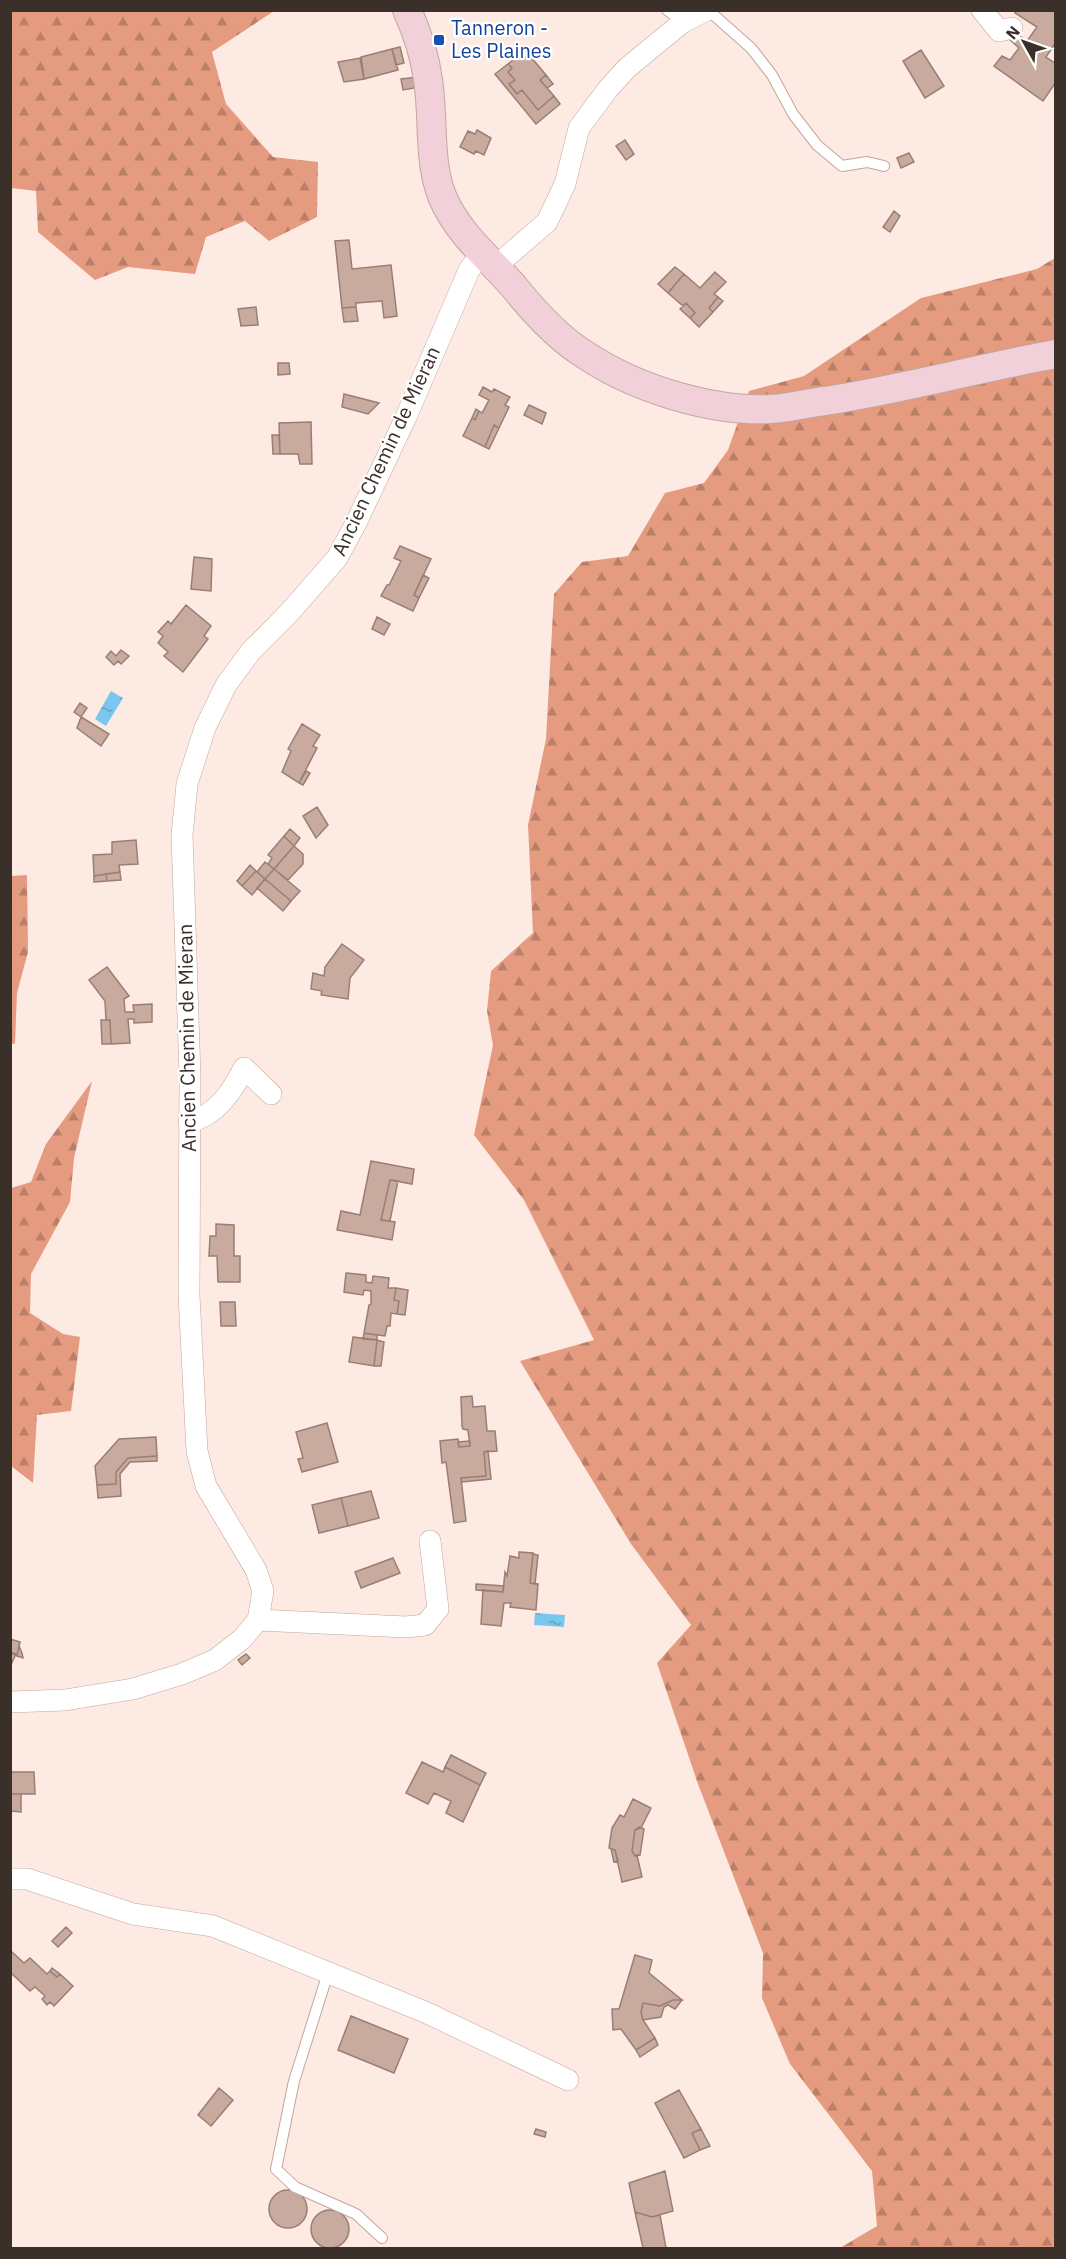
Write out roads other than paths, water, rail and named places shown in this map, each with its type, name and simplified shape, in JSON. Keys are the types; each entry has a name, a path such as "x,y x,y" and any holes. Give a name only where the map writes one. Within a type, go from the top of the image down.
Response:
{"street":[{"name":"Ancien Chemin de Mieran","path":"258,1620 263,1591 256,1570 206,1486 197,1451 189,1295 190,1077 182,835 187,784 205,728 226,685 252,651 290,613 337,558 406,417 469,270 547,222 566,184 579,128 608,89 675,16 707,10"},
{"path":"982,10 999,31 1012,28"},
{"path":"414,14 428,79 436,170 442,196 462,231 550,326 586,356 628,378 713,406 771,409 879,393 985,367 1056,354"},
{"path":"189,1122 201,1119 231,1093 244,1068 271,1094"},
{"path":"20,1702 65,1700 133,1689 182,1674 214,1660 242,1639 258,1620 406,1627 425,1625 438,1609 430,1541"},
{"path":"10,1879 27,1879 134,1914 213,1926 424,2012 568,2080"}],"lane":[{"path":"707,10 751,48 772,75 793,114 817,145 842,166 867,162 884,166"},
{"path":"10,1688 27,1698 20,1702"},
{"path":"328,1973 294,2081 276,2169 295,2187 356,2214 382,2238"}],"water":[{"path":"111,691 123,698 106,726 95,719"},
{"path":"535,1613 565,1615 564,1627 534,1625"}],"place":[{"name":"Tanneron - Les Plaines","path":"439,40"}]}
